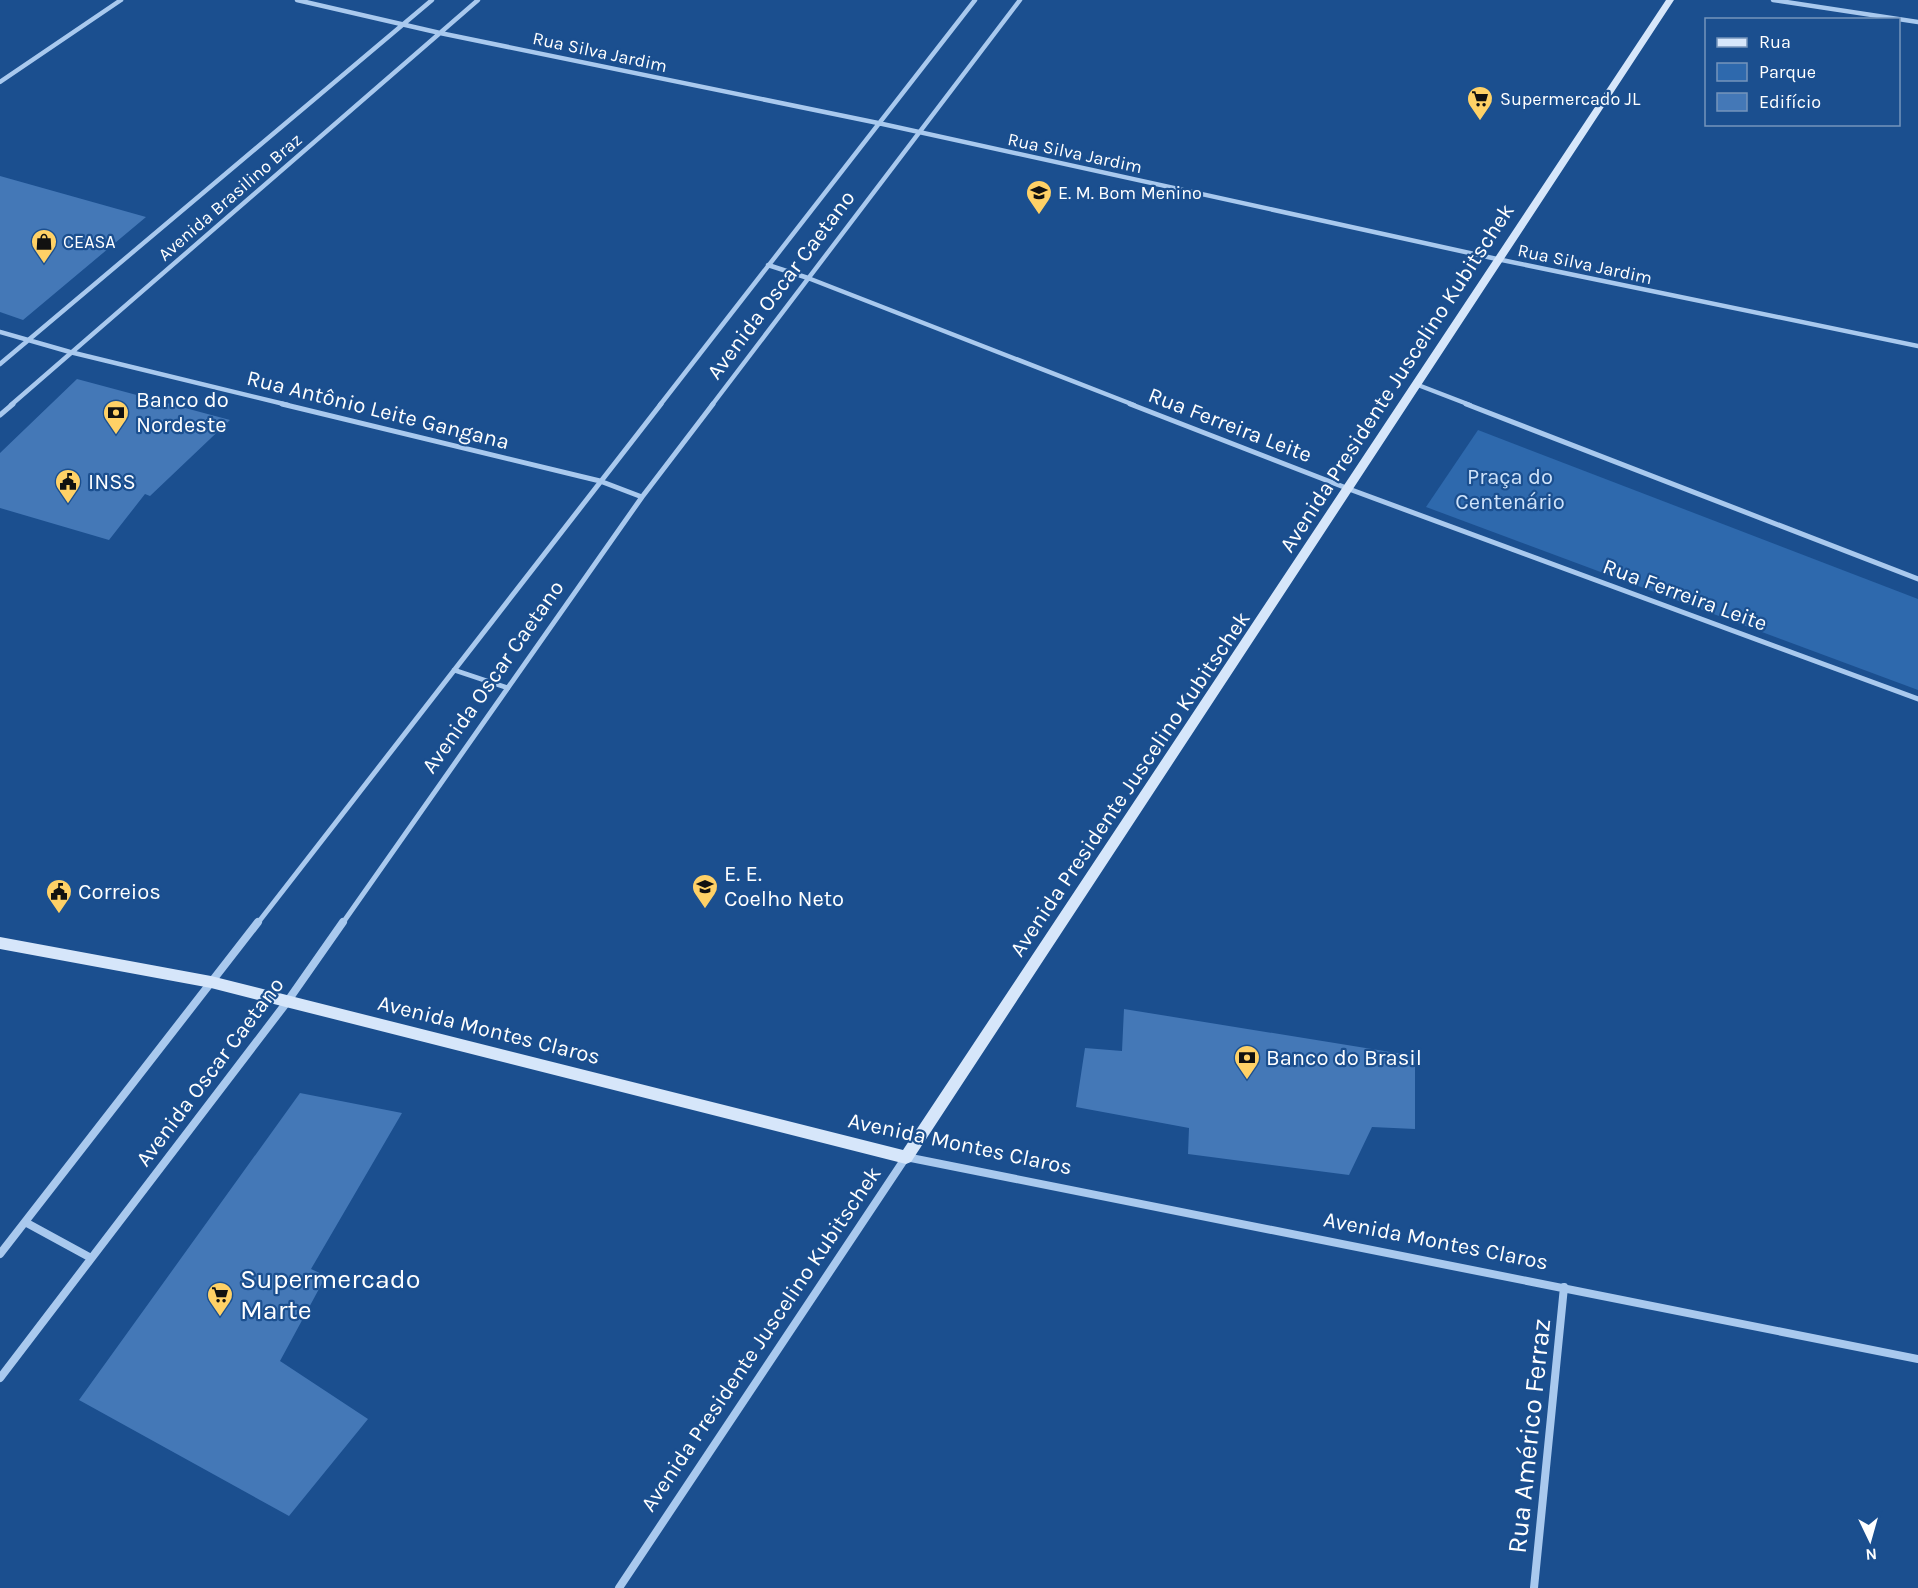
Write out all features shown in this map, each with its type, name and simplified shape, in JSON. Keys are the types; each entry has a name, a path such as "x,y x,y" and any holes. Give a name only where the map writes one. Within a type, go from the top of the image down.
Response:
{"main road":[{"name":"Avenida Presidente Juscelino Kubitschek","path":"906,1157 1418,385 1497,259 1670,0"},
{"name":"Avenida Montes Claros","path":"0,943 211,982 906,1157"}],"street":[{"path":"0,82 121,0"},
{"name":"Rua Silva Jardim","path":"297,0 440,33 879,123 1497,259 1918,346"},
{"name":"Avenida Brasilino Braz","path":"0,364 432,0"},
{"name":"Avenida Brasilino Braz","path":"0,414 478,0"},
{"name":"Avenida Oscar Caetano","path":"0,1254 975,0"},
{"name":"Avenida Oscar Caetano","path":"0,1378 287,1002 642,496 1020,0"},
{"path":"1773,0 1892,18"},
{"path":"1900,19 1918,22"},
{"name":"Rua Ferreira Leite","path":"768,265 808,278 1349,489 1918,699"},
{"name":"Rua Antônio Leite Gangana","path":"0,332 70,352 600,481 642,496"},
{"path":"1418,385 1916,579 1918,569"},
{"path":"454,670 508,688"},
{"name":"Avenida Montes Claros","path":"906,1157 1918,1359"},
{"name":"Avenida Presidente Juscelino Kubitschek","path":"619,1588 906,1157"},
{"path":"25,1222 91,1258"},
{"name":"Rua Américo Ferraz","path":"1534,1588 1564,1287"}],"green space":[{"name":"Praça do Centenário","path":"1478,430 1918,599 1918,690 1426,507"}],"building":[{"name":"CEASA","path":"0,176 146,217 23,320 0,312"},
{"name":"Banco do Nordeste","path":"77,379 230,420 150,496 145,494 109,540 0,508 0,453"},
{"name":"Banco do Brasil","path":"1124,1009 1415,1056 1415,1129 1372,1127 1349,1175 1188,1154 1189,1128 1076,1107 1085,1048 1122,1051"},
{"name":"Supermercado Marte","path":"300,1093 402,1113 311,1269 326,1276 280,1361 368,1419 289,1516 79,1400"}],"place":[{"name":"Supermercado JL","path":"1480,122"},
{"name":"E. M. Bom Menino","path":"1039,216"},
{"name":"CEASA","path":"44,265"},
{"name":"Banco do Nordeste","path":"116,436"},
{"name":"INSS","path":"68,505"},
{"name":"E. E. Coelho Neto","path":"705,910"},
{"name":"Correios","path":"59,915"},
{"name":"Banco do Brasil","path":"1247,1081"},
{"name":"Supermercado Marte","path":"220,1318"}]}
